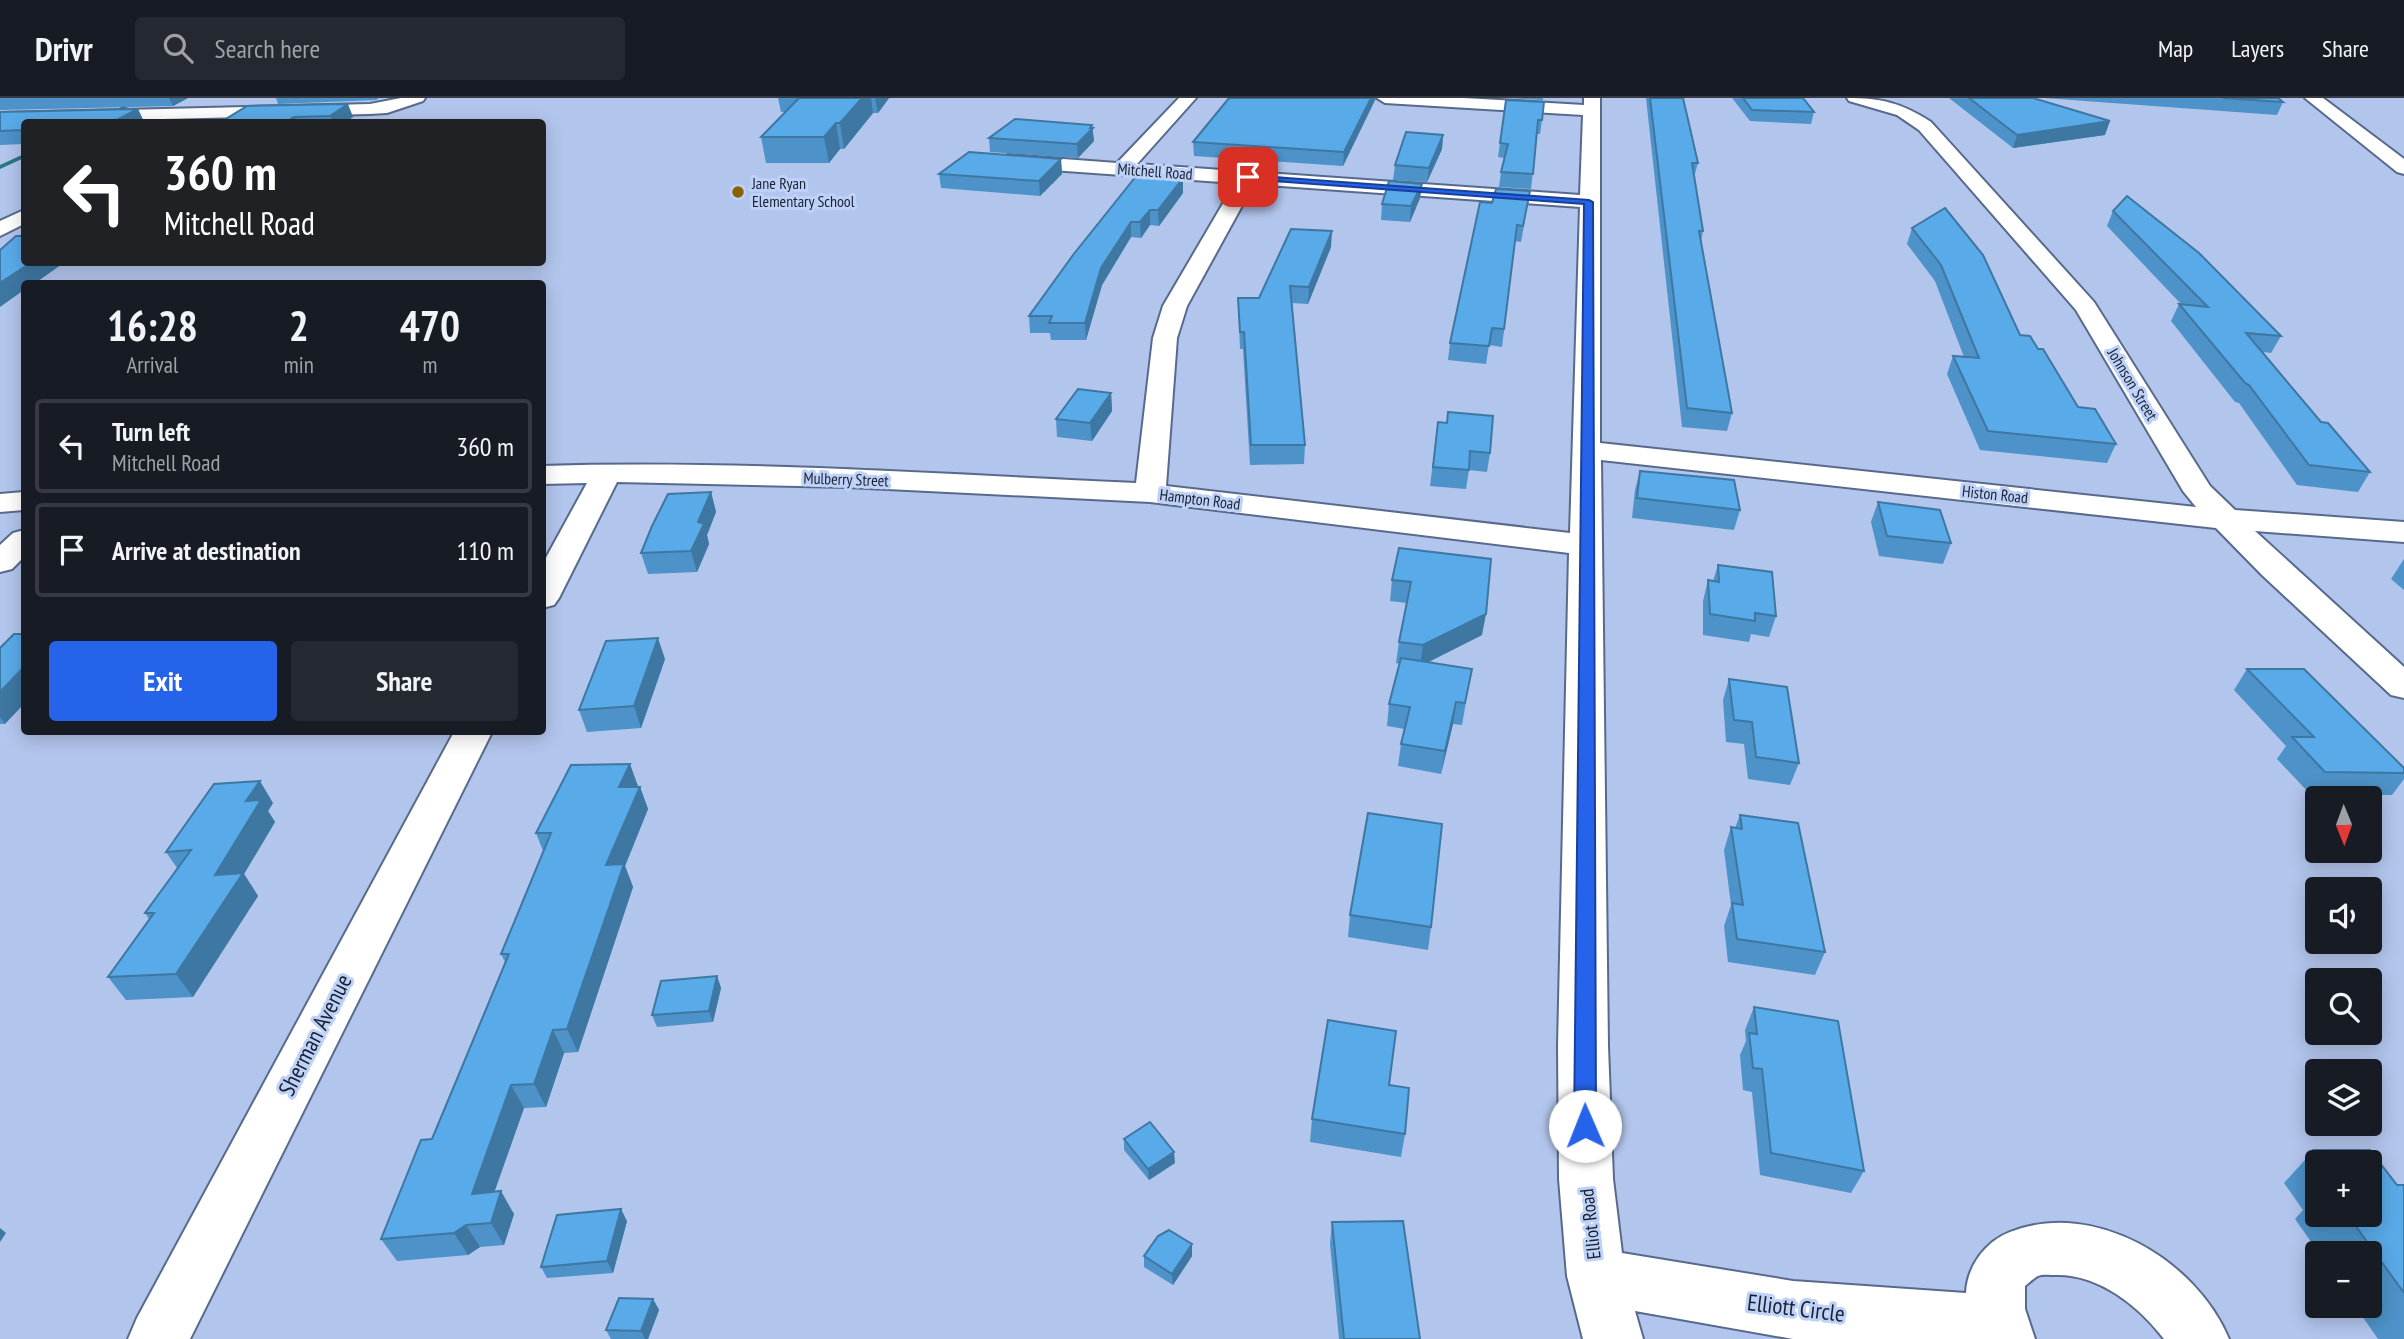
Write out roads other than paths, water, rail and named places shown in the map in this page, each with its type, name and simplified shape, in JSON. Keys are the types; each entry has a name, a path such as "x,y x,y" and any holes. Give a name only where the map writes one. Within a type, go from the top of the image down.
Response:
{"street":[{"path":"4,118 49,98"},
{"path":"4,118 370,109 387,108 416,98"},
{"path":"1123,168 1188,98"},
{"path":"1385,98 1592,105"},
{"name":"Johnson Street","path":"1854,98 1903,111 1925,126 2086,307 2199,491 2224,519 2404,687"},
{"path":"2313,98 2404,168"},
{"name":"Elliot Road","path":"1592,105 1586,450 1586,1179 1595,1276 1613,1339"},
{"path":"192,119 203,113"},
{"name":"Mitchell Road","path":"986,159 1589,202"},
{"name":"Hampton Road","path":"1248,177 1175,306 1165,338 1150,493 1586,545"},
{"path":"0,230 21,218"},
{"name":"Histon Road","path":"1586,450 2224,519 2404,532"},
{"path":"546,590 607,473"},
{"name":"Mulberry Street","path":"546,475 607,473 847,478 1150,493"},
{"path":"0,503 21,501"},
{"path":"0,562 21,543"},
{"name":"Sherman Avenue","path":"158,1339 471,735"},
{"name":"Elliott Circle","path":"1595,1276 1793,1310 2002,1332 1994,1297 1999,1274 2005,1264 2023,1251 2049,1246 2064,1247 2112,1261 2143,1279 2173,1304 2199,1339"}],"waterway":[{"path":"116,111 143,98"},
{"path":"0,167 21,157"}],"place":[{"name":"Jane Ryan Elementary School","path":"738,192"}]}
